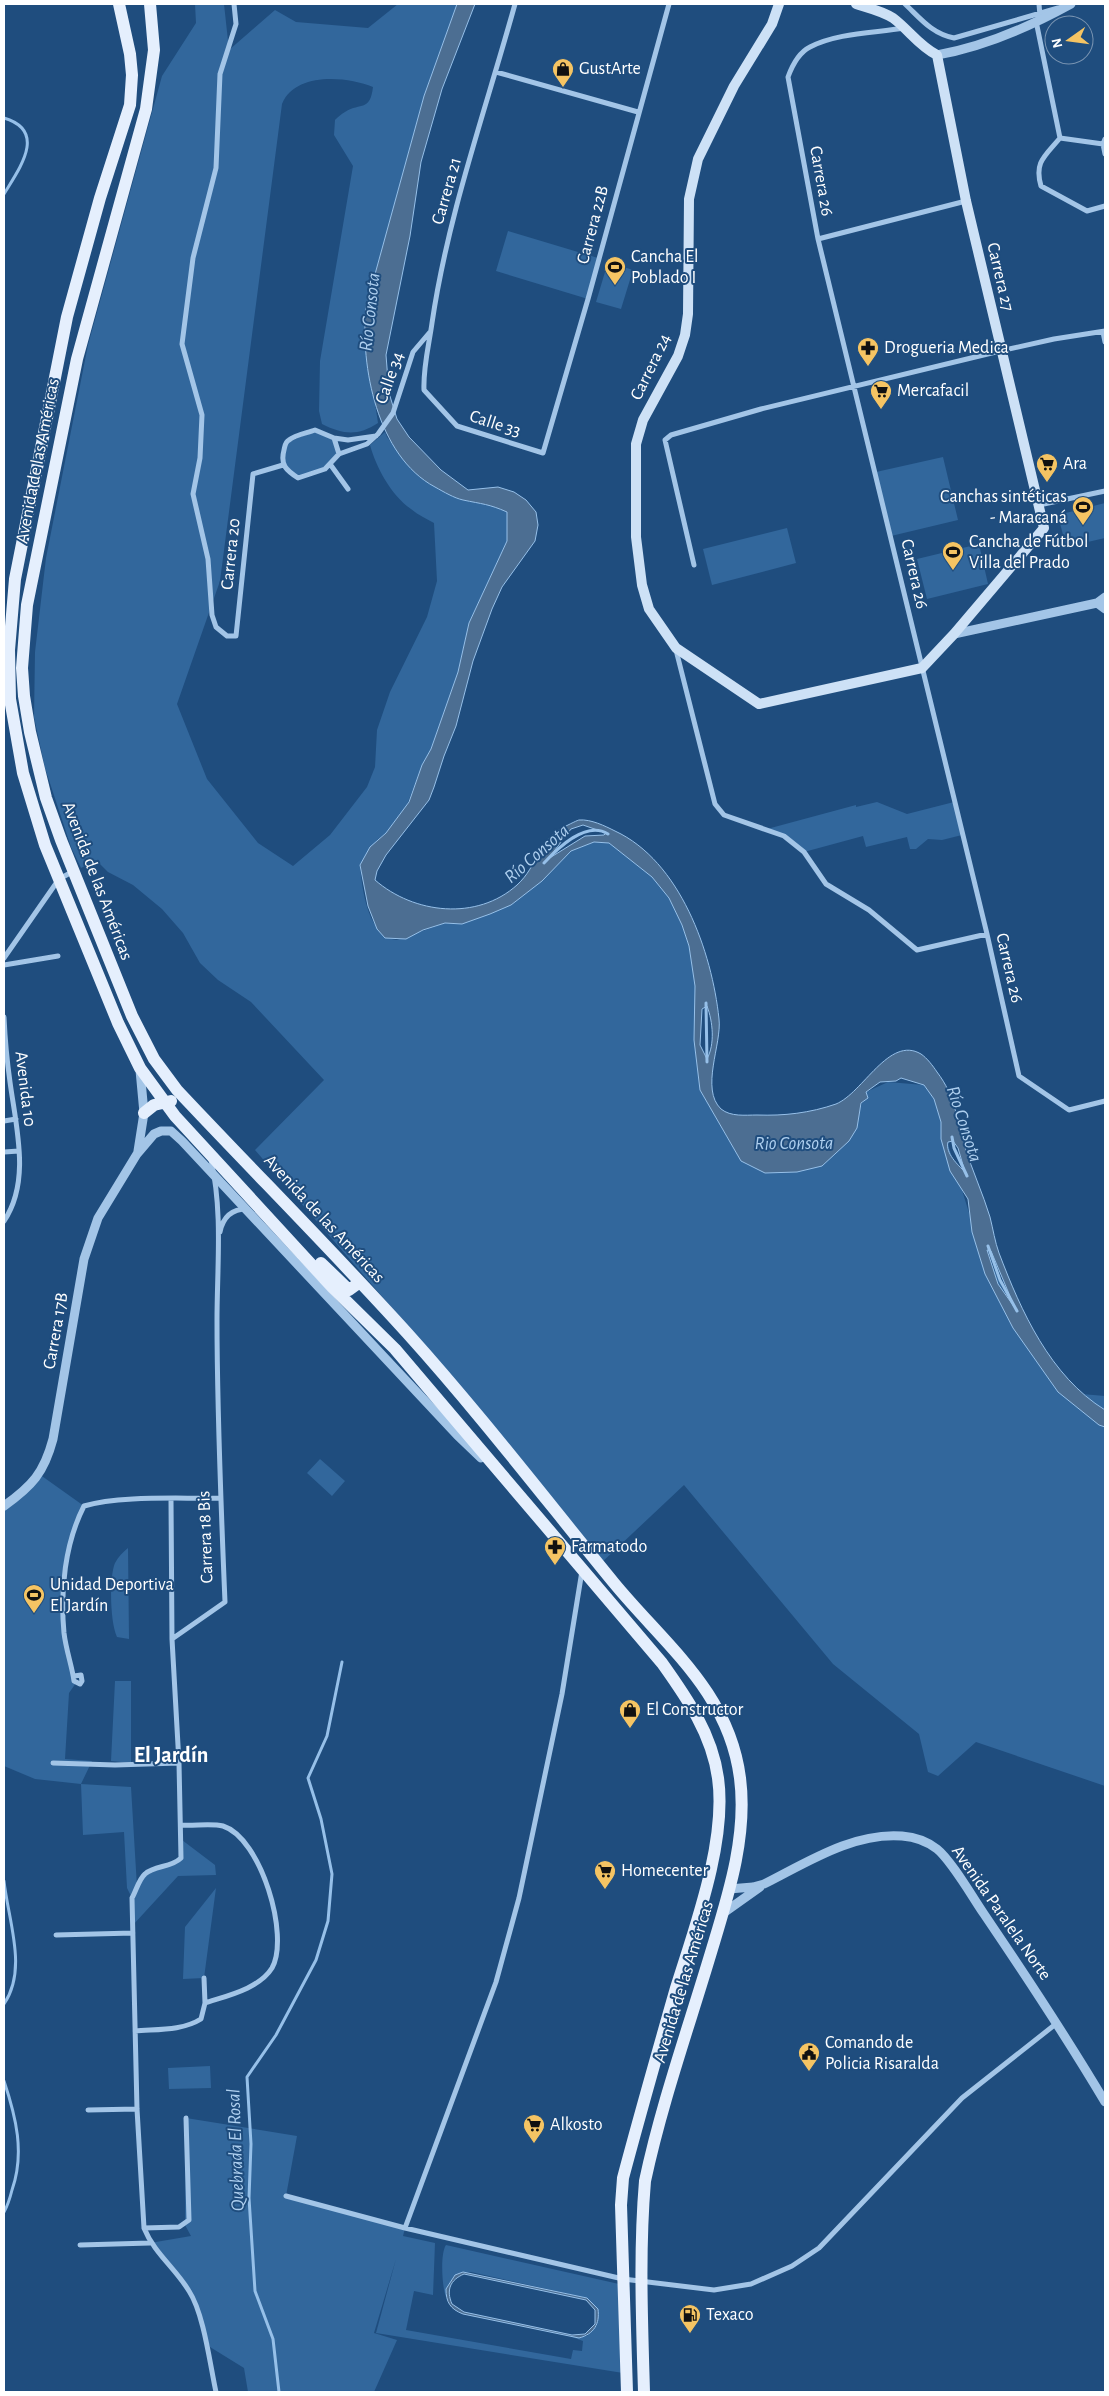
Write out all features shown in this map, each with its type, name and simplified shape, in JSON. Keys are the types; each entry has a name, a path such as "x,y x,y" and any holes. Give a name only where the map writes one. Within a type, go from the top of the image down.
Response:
{"main road":[{"name":"Avenida de las Américas","path":"119,4 130,54 132,74 130,105 67,318 15,579 9,650 10,700 16,738 32,806 59,879 118,1023 140,1068 164,1102 210,1155 332,1287 395,1349 662,1663 690,1702 709,1743 718,1777 720,1807 718,1836 699,1911 623,2178 623,2279 627,2392"},
{"name":"Avenida de las Américas","path":"150,4 154,50 146,109 77,359 27,605 22,668 30,732 46,798 73,871 132,1016 154,1059 177,1090 360,1282 481,1419 614,1583 709,1692 732,1740 740,1780 741,1808 729,1889 645,2180 642,2214 644,2392"},
{"name":"Carrera 24","path":"779,4 772,24 734,86 698,159 689,199 688,314 685,335 678,356 643,420 636,444 634,514 642,585 649,609 676,648 759,704 922,668"},
{"path":"856,4 883,12 905,28 924,48 938,55"},
{"name":"Carrera 27","path":"938,55 966,201 1000,351 1044,528 954,634"},
{"path":"922,668 954,634"},
{"path":"144,1113 154,1105 174,1101 183,1106 211,1134 225,1141"},
{"path":"264,1212 295,1236 344,1287 349,1290 353,1289 360,1282"},
{"path":"582,1570 586,1565 591,1564 614,1583"}],"street":[{"name":"Carrera 20","path":"234,4 236,24 220,74 216,168 194,258 182,344 202,415 200,458 194,494 208,558 212,615 221,633 227,636 236,636 253,474 283,465"},
{"name":"Carrera 21","path":"424,390 423,375 448,233 515,4"},
{"name":"Carrera 22B","path":"543,453 588,299 669,4"},
{"path":"905,4 941,36 954,38 1039,17"},
{"path":"1039,4 1039,17 1060,138 1041,161 1037,174 1041,186 1087,211 1105,206"},
{"path":"938,55 953,52 1070,4"},
{"name":"Carrera 26","path":"905,28 836,39 809,47 794,62 788,78 818,239 987,934 1019,1076 1069,1110 1105,1101"},
{"path":"496,72 638,112"},
{"path":"1060,138 1104,142 1105,154"},
{"path":"818,239 966,201"},
{"name":"Calle 34","path":"283,465 286,471 298,478 325,470 339,454 367,444 376,436 387,424 398,400 414,352 431,331"},
{"path":"694,565 665,440 671,435 717,421 1054,339 1104,332 1105,342"},
{"name":"Calle 33","path":"424,390 457,426 543,453"},
{"path":"283,465 282,458 285,444 289,439 315,430 334,438 348,440 376,436"},
{"path":"334,438 339,454"},
{"path":"330,464 348,489"},
{"path":"1039,505 1105,491"},
{"path":"954,634 1097,603 1105,597"},
{"path":"1097,603 1105,609"},
{"path":"676,648 715,804 724,814 784,836 804,852 826,884 869,910 917,950 987,934"},
{"path":"4,958 6,952 59,879 73,871"},
{"path":"4,965 58,956"},
{"name":"Avenida 10","path":"4,1017 5,1051 16,1119 20,1173 16,1196 4,1221"},
{"name":"Carrera 17B","path":"137,1154 144,1113 140,1068"},
{"path":"4,1085 10,1084"},
{"path":"4,1120 16,1119"},
{"name":"Carrera 17B","path":"4,1506 28,1489 48,1457 55,1429 84,1259 98,1218 137,1154 154,1134 161,1131 171,1131 214,1175"},
{"path":"4,1152 19,1150"},
{"name":"Carrera 18 Bis","path":"172,1639 225,1602 220,1498 217,1319 219,1240 214,1175 210,1155"},
{"path":"214,1175 456,1435 506,1479"},
{"path":"246,1209 264,1212"},
{"name":"Carrera 18 Bis","path":"219,1240 221,1228 226,1217 236,1210 246,1209"},
{"path":"74,1676 64,1632 66,1556 78,1518 84,1506 96,1502 122,1500 220,1498"},
{"path":"171,1500 172,1639 179,1763 181,1858 175,1864 147,1872 141,1878 132,1898 136,2109 144,2228 150,2243 190,2292 201,2324 216,2392"},
{"path":"405,2228 496,1982 518,1898 554,1730 582,1570"},
{"path":"53,1763 115,1765 179,1763"},
{"path":"181,1825 224,1826 240,1838 262,1871 277,1931 277,1954 271,1969 258,1981 243,1989 206,2003"},
{"name":"Avenida Paralela Norte","path":"722,1914 764,1884 839,1848 861,1840 903,1836 924,1841 939,1850 1057,2023 1105,2102"},
{"name":"Avenida Paralela Norte","path":"729,1889 764,1884"},
{"path":"56,1935 133,1933"},
{"path":"134,2031 193,2025 201,2020 206,2003 204,1978"},
{"path":"286,2196 405,2228 623,2279 714,2290 752,2284 792,2266 819,2248 962,2098 1057,2023"},
{"path":"88,2110 136,2109"},
{"path":"144,2228 179,2227 190,2220 186,2118"},
{"path":"80,2245 150,2243"}],"shaded area":[{"path":"195,4 224,4 229,50 275,10 296,22 368,28 398,4 457,4 424,96 366,307 364,330 378,423 357,432 344,432 322,424 319,411 320,361 353,166 334,135 335,120 345,112 367,103 372,95 373,87 362,83 322,79 298,86 282,104 220,581 177,704 207,779 258,843 293,866 330,835 367,787 375,767 377,730 390,692 427,617 437,581 434,523 414,511 397,496 380,471 370,445 385,432 413,469 462,500 489,503 507,512 507,541 469,623 458,672 431,749 422,765 407,805 386,833 377,840 360,865 365,898 373,921 387,937 397,940 445,923 462,924 511,905 541,881 571,851 594,842 609,843 637,865 660,879 682,925 689,946 695,986 694,1040 700,1090 741,1161 849,1141 866,1092 888,1082 924,1085 934,1099 970,1216 1034,1358 1058,1392 1105,1396 1105,1786 976,1742 938,1776 928,1772 919,1734 833,1664 684,1485 600,1564 405,1323 255,1150 324,1080 251,1002 218,980 200,963 183,933 162,909 133,885 108,872 96,860 81,868 71,847 45,768 34,717 35,652 46,558 88,345 162,76 196,23"},
{"path":"508,231 598,258 588,299 496,271"},
{"name":"Cancha El Poblado I","path":"608,262 633,270 621,309 596,302"},
{"path":"315,430 334,438 339,454 325,469 298,478 283,465 285,444"},
{"path":"943,457 958,520 891,536 876,472"},
{"name":"Canchas sintéticas - Maracaná","path":"1105,503 1105,538 1066,547 1058,515"},
{"path":"787,528 796,563 712,585 703,549"},
{"name":"Cancha de Fútbol Villa del Prado","path":"979,544 988,584 927,599 917,559"},
{"path":"877,802 907,814 954,802 962,835 942,840 928,839 916,849 910,849 907,837 866,847 863,836 804,852 784,836 767,829 856,805 856,807"},
{"path":"320,1459 345,1481 332,1496 307,1473"},
{"name":"Unidad Deportiva El Jardín","path":"39,1474 84,1506 66,1556 64,1632 76,1683 69,1693 65,1759 92,1761 81,1784 35,1779 4,1766 4,1506"},
{"path":"128,1548 129,1639 117,1637 111,1600 115,1563"},
{"path":"115,1681 131,1681 131,1763 111,1761"},
{"path":"81,1784 131,1787 137,1887 141,1878 181,1858 182,1840 215,1865 216,1875 178,1876 133,1925 132,1898 127,1888 124,1832 83,1835"},
{"path":"216,1888 204,1978 183,1979 185,1927"},
{"path":"210,2066 211,2088 169,2089 168,2068"},
{"path":"186,2118 297,2136 286,2196 405,2228 403,2236 435,2243 433,2295 414,2291 406,2330 571,2359 573,2350 582,2351 583,2341 572,2337 587,2336 597,2325 598,2309 587,2298 471,2272 455,2275 446,2289 446,2297 442,2271 446,2245 619,2284 623,2373 376,2333 396,2259 374,2333 397,2340 374,2392 248,2392 244,2368 210,2347 192,2296 150,2243 191,2236 185,2225"}],"water":[{"name":"Rio Consota","path":"457,4 475,4 442,89 421,162 410,236 386,355 389,393 397,419 409,437 441,470 468,490 498,487 514,492 526,500 536,512 538,525 535,541 502,587 492,609 473,661 456,726 429,800 386,855 377,871 375,880 408,900 427,906 446,909 465,908 483,904 501,897 517,885 530,869 550,837 558,831 578,820 593,822 615,831 638,845 658,864 675,886 689,911 709,966 715,993 719,1029 713,1066 712,1090 715,1100 725,1112 743,1115 767,1115 816,1110 836,1104 846,1098 887,1059 898,1052 909,1050 921,1054 932,1065 952,1099 968,1156 990,1217 999,1253 1017,1297 1053,1361 1086,1396 1105,1410 1105,1427 1099,1425 1058,1392 1013,1328 985,1274 972,1232 968,1199 950,1171 941,1139 941,1122 934,1099 924,1085 901,1078 896,1081 880,1082 866,1092 868,1098 861,1103 857,1128 849,1141 822,1166 797,1172 765,1173 741,1161 700,1090 694,1040 695,986 689,946 682,925 669,898 652,877 609,843 594,842 571,851 542,881 511,905 490,914 462,924 445,923 423,930 406,939 385,938 377,929 368,906 360,865 370,847 386,833 409,802 422,765 431,749 458,672 469,623 507,541 507,512 445,493 415,473 399,454 386,432 370,382 366,356 366,307 424,96","holes":["583,825 606,833 604,835 585,836 548,859 571,829","707,1006 712,1026 711,1047 707,1059 700,1045 702,1009","953,1141 958,1148 965,1172 950,1154 948,1142","987,1250 991,1251 1015,1308 998,1284"]},
{"path":"463,2272 587,2298 598,2309 597,2324 589,2334 579,2338 463,2314 452,2307 447,2298 446,2289 455,2275","holes":["464,2274 586,2300 595,2310 595,2324 585,2334 572,2335 464,2312 452,2304 449,2290 452,2282"]}],"waterway":[{"path":"4,118 17,124 25,132 27,141 26,152 22,162 4,194"},
{"name":"Río Consota","path":"544,863 557,850 582,833 600,831 608,834"},
{"name":"Río Consota","path":"706,1003 707,1062"},
{"name":"Río Consota","path":"952,1137 954,1148 967,1176"},
{"name":"Río Consota","path":"988,1246 1000,1280 1017,1311"},
{"name":"Quebrada El Rosal","path":"279,2392 273,2339 255,2291 249,2198 251,2144 247,2077 276,2035 316,1960 328,1921 332,1874 321,1819 308,1778 327,1736 342,1662"},
{"path":"4,1881 16,1960 15,1976 4,2004"},
{"path":"4,2081 15,2122 18,2149 16,2176 4,2212"}],"place":[{"name":"GustArte","path":"563,88"},
{"name":"Cancha El Poblado I","path":"615,286"},
{"name":"Drogueria Medica","path":"868,367"},
{"name":"Mercafacil","path":"881,410"},
{"name":"Ara","path":"1047,483"},
{"name":"Canchas sintéticas - Maracaná","path":"1083,526"},
{"name":"Cancha de Fútbol Villa del Prado","path":"953,571"},
{"name":"Farmatodo","path":"555,1566"},
{"name":"Unidad Deportiva El Jardín","path":"34,1614"},
{"name":"El Constructor","path":"630,1729"},
{"name":"Homecenter","path":"605,1890"},
{"name":"Comando de Policia Risaralda","path":"809,2072"},
{"name":"Alkosto","path":"534,2144"},
{"name":"Texaco","path":"690,2334"}],"district":[{"name":"El Jardín","path":"171,1755"}]}
